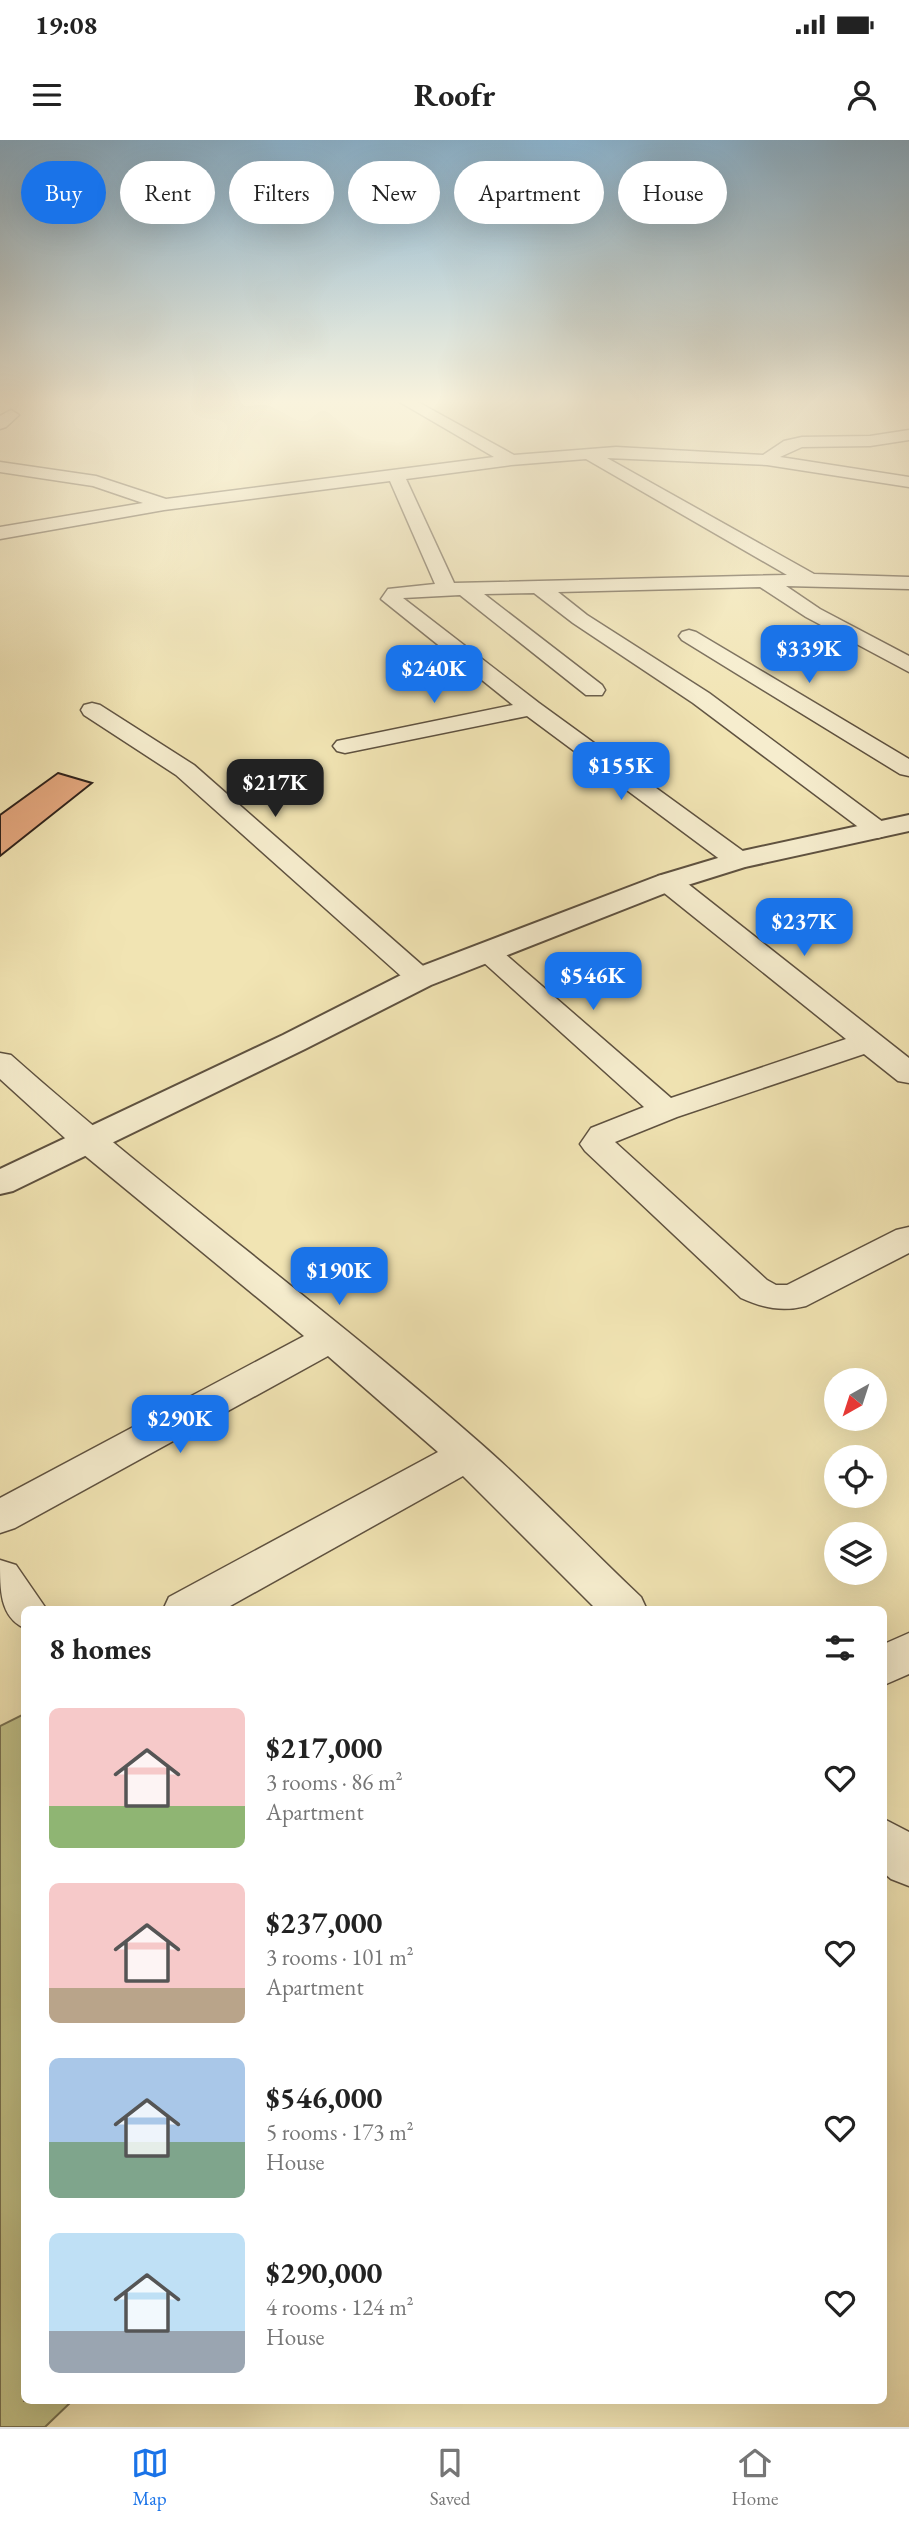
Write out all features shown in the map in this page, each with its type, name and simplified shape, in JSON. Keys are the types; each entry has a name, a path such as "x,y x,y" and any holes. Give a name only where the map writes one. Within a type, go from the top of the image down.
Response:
{"street":[{"path":"0,533 148,508"},
{"path":"409,508 456,589 594,690"},
{"path":"683,508 810,580"},
{"path":"738,860 531,708 391,599 395,593 456,589 810,580 909,583"},
{"path":"766,582 813,613 909,665"},
{"path":"539,587 580,620 701,698 878,830"},
{"path":"689,636 909,769"},
{"path":"345,746 531,708"},
{"path":"92,709 185,770 420,978"},
{"path":"0,1183 89,1142 420,978 485,952 668,882 738,860 909,823"},
{"path":"668,882 909,1074"},
{"path":"485,952 666,1110"},
{"path":"869,1042 666,1110 603,1135 597,1144 754,1289 771,1297 793,1297 909,1238"},
{"path":"0,1062 89,1142 331,1338 467,1455 621,1606"},
{"path":"0,1517 331,1338"},
{"path":"192,1606 467,1455"},
{"path":"0,1577 22,1606"},
{"path":"887,1664 909,1652"},
{"path":"887,1845 909,1863"}],"shaded area":[{"path":"21,1716 21,2404 69,2404 45,2427 0,2427 0,1726"}],"building":[{"path":"58,773 92,783 0,856 0,815"}]}
